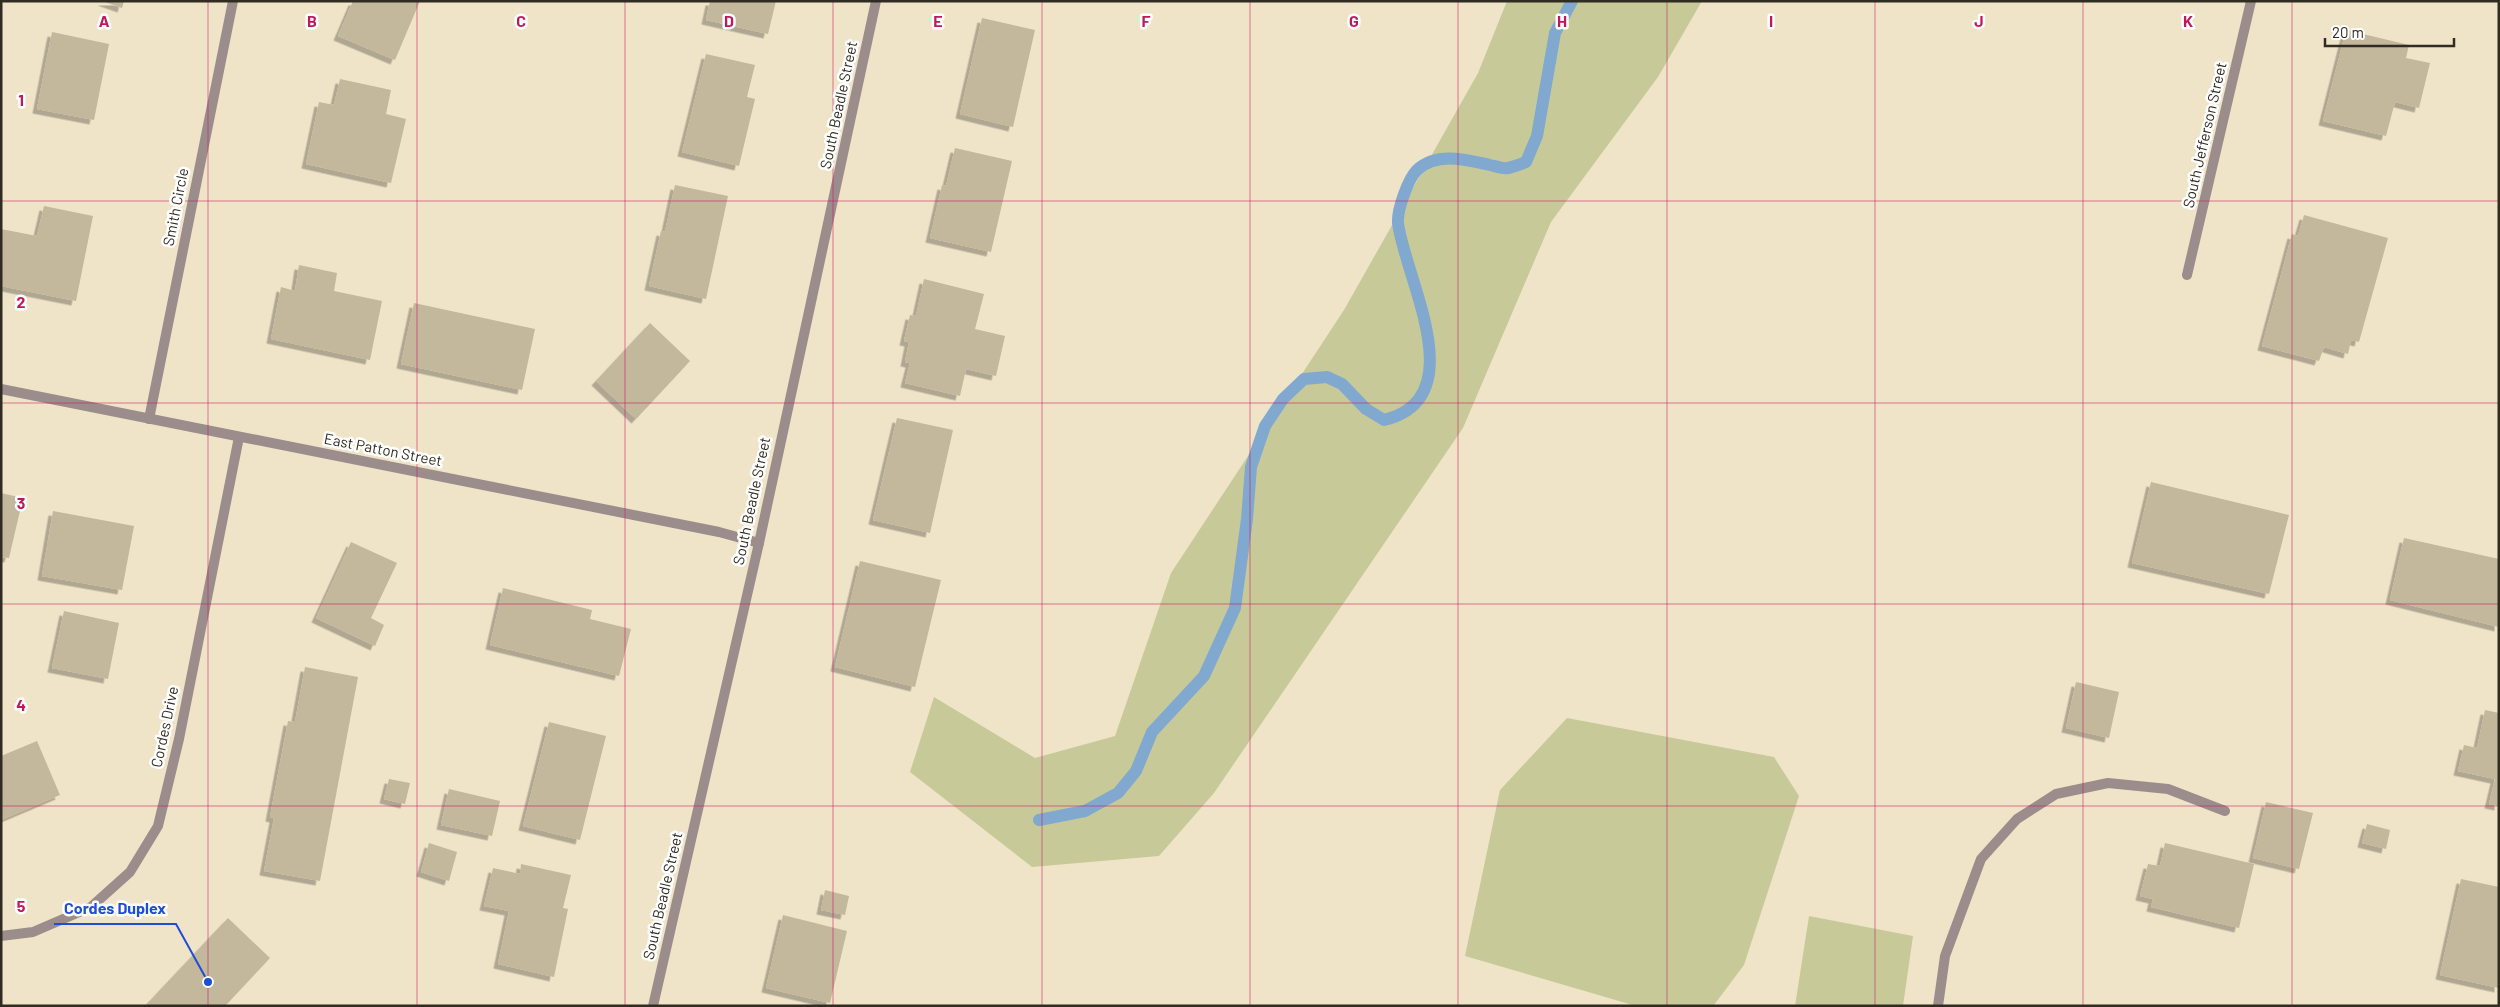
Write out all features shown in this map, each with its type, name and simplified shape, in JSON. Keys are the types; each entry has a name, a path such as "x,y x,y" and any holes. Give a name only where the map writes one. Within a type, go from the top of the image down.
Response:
{"street":[{"name":"Smith Circle","path":"149,419 233,1"},
{"name":"South Beadle Street","path":"654,1006 759,543 876,1"},
{"name":"South Jefferson Street","path":"2187,275 2251,1"},
{"name":"East Patton Street","path":"1,389 699,528 759,543"},
{"name":"Cordes Drive","path":"1,936 33,932 91,907 130,872 158,826 179,739 239,437"},
{"path":"1938,1006 1945,956 1980,859 2017,819 2056,794 2108,783 2168,789 2225,811"}],"green space":[{"path":"1507,1 1702,1 1658,77 1551,222 1463,428 1214,793 1159,856 1032,867 910,772 934,697 1035,758 1115,736 1171,573 1344,310 1478,73"},
{"path":"1567,718 1774,757 1799,796 1744,965 1714,1005 1636,1006 1465,956 1500,790"},
{"path":"1809,916 1913,936 1903,1006 1795,1006"}],"building":[{"path":"102,1 124,1 122,8"},
{"path":"353,1 420,1 395,60 338,36"},
{"path":"710,1 776,1 768,34 706,20"},
{"path":"982,18 1035,30 1013,127 960,114"},
{"path":"2346,30 2409,45 2406,58 2430,63 2419,108 2395,102 2386,136 2323,121"},
{"path":"52,32 109,44 94,120 37,109"},
{"path":"706,54 755,65 747,97 755,99 739,166 682,152"},
{"path":"340,79 391,90 386,114 406,119 391,183 306,164 319,102 334,105"},
{"path":"955,148 1012,161 991,252 930,238 942,185 946,186"},
{"path":"675,185 728,196 706,299 649,286 661,231 665,232"},
{"path":"44,206 93,216 76,301 1,286 1,229 37,236"},
{"path":"2304,215 2388,238 2359,342 2351,340 2348,354 2324,347 2319,361 2262,346 2292,234 2298,236"},
{"path":"299,265 337,273 334,291 382,301 370,360 271,339 281,287 295,291"},
{"path":"924,279 984,294 975,329 1005,336 996,376 966,369 960,396 905,383 910,363 905,362 909,342 904,341 910,315 916,316"},
{"path":"414,303 535,329 522,390 401,364"},
{"path":"650,323 690,361 636,419 596,381"},
{"path":"897,418 953,430 930,533 873,520"},
{"path":"2151,482 2289,515 2269,594 2132,563"},
{"path":"1,493 23,498 9,558 1,557"},
{"path":"53,511 134,526 122,590 42,576"},
{"path":"2404,538 2499,559 2499,627 2390,600"},
{"path":"351,542 397,563 371,618 384,625 375,646 316,618"},
{"path":"860,561 941,580 915,687 835,667"},
{"path":"503,588 592,610 590,619 631,629 619,676 490,645"},
{"path":"64,611 119,623 108,679 52,668"},
{"path":"305,667 358,677 320,881 264,871 274,818 270,817 288,721 295,722"},
{"path":"2076,682 2119,692 2109,738 2066,728"},
{"path":"2485,710 2499,713 2499,806 2489,804 2495,779 2458,771 2464,745 2477,748"},
{"path":"549,722 606,736 580,840 523,826"},
{"path":"37,741 60,795 1,820 1,756"},
{"path":"389,779 410,783 405,804 384,799"},
{"path":"449,789 500,801 492,836 441,825"},
{"path":"2266,802 2313,813 2299,869 2253,858"},
{"path":"2367,824 2390,830 2386,849 2362,843"},
{"path":"429,843 457,852 449,881 421,872"},
{"path":"2165,843 2254,864 2239,928 2151,907 2153,899 2140,896 2148,864 2160,866"},
{"path":"521,864 571,875 563,908 568,909 554,977 498,964 509,911 484,906 493,868 520,874"},
{"path":"2461,879 2499,887 2499,988 2440,975"},
{"path":"825,890 849,896 845,915 821,910"},
{"path":"783,915 847,931 830,1003 766,988"},
{"path":"228,918 270,958 225,1006 145,1006"}],"waterway":[{"path":"1039,820 1085,811 1118,793 1136,771 1152,732 1204,676 1235,608 1247,519 1251,467 1265,426 1283,399 1304,379 1327,377 1342,384 1366,409 1384,420 1411,408 1425,388 1430,363 1427,334 1398,223 1399,210 1404,195 1410,180 1417,170 1434,160 1462,159 1501,168 1526,162 1537,136 1555,33 1572,1"}],"place":[{"name":"Cordes Duplex","path":"208,982"}]}
